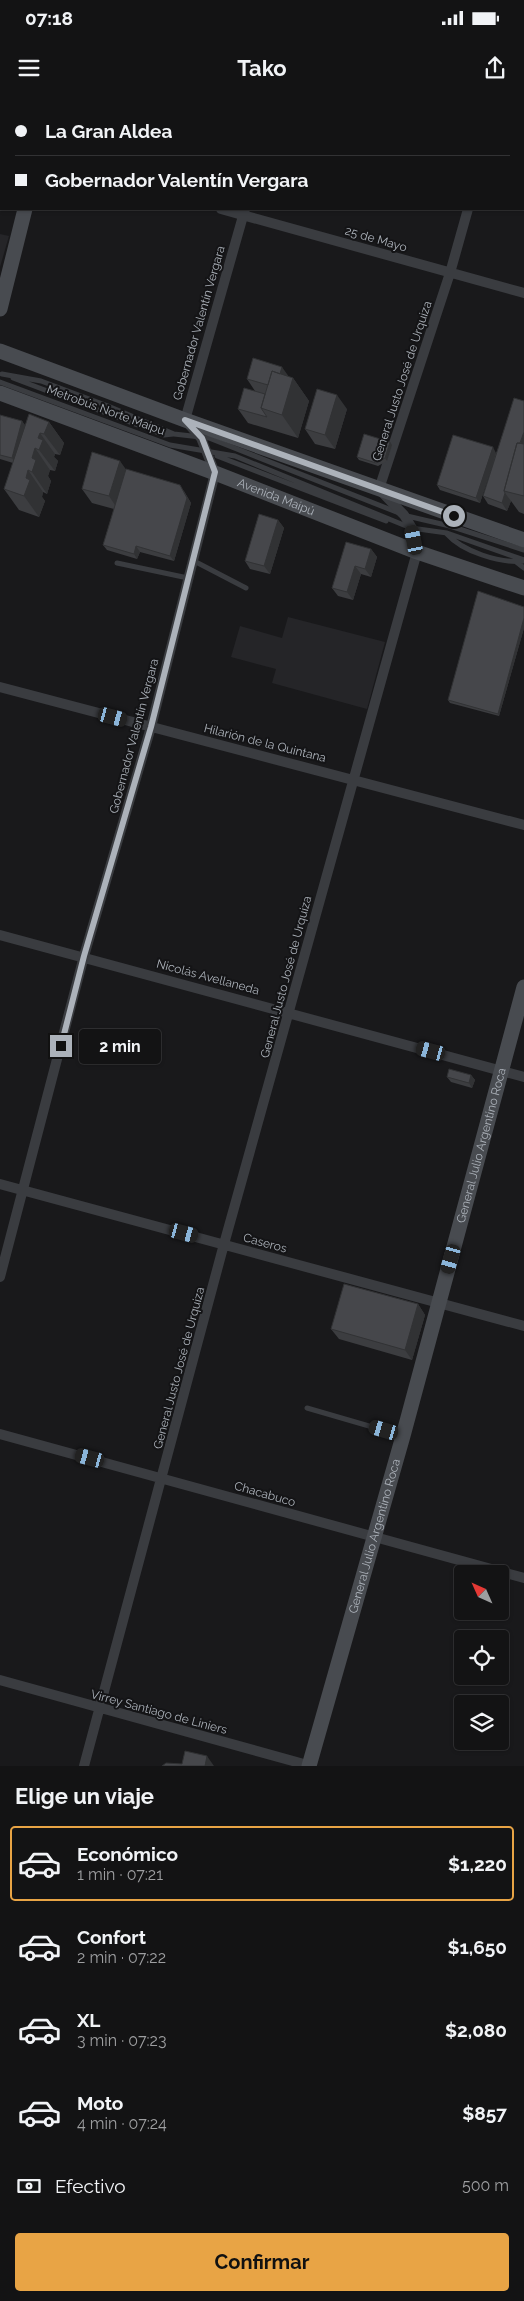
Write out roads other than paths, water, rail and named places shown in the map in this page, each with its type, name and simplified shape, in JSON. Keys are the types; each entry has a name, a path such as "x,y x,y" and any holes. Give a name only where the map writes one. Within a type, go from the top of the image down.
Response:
{"main road":[{"path":"0,309 25,210"},
{"path":"0,351 185,420 524,540"},
{"name":"Avenida Maipú","path":"0,394 215,472 417,552 524,588"},
{"name":"General Julio Argentino Roca","path":"310,1766 403,1436 524,987"}],"street":[{"name":"25 de Mayo","path":"229,210 244,212 524,293"},
{"name":"General Justo José de Urquiza","path":"84,1766 163,1478 224,1244 417,552 412,528 404,515 380,489 450,273 468,210"},
{"name":"Gobernador Valentín Vergara","path":"0,1278 84,956 151,727 215,472 202,438 185,420 244,212"},
{"name":"Hilarión de la Quintana","path":"0,687 353,778 524,825"},
{"name":"Nicolás Avellaneda","path":"0,935 84,956 524,1077"},
{"name":"Caseros","path":"0,1184 524,1326"},
{"name":"Chacabuco","path":"0,1434 524,1578"},
{"name":"Virrey Santiago de Liniers","path":"0,1680 310,1766"}],"lane":[{"name":"Metrobús Norte Maipu","path":"1,374 41,381 88,398 174,434"},
{"name":"Metrobús Norte Maipu","path":"1,374 164,435 174,434 209,438 404,515 450,526 524,550"},
{"name":"Metrobús Norte Maipu","path":"0,382 170,444 207,452 318,491 412,528 447,534 524,560"},
{"name":"Metrobús Norte Maipu","path":"88,398 104,414"},
{"name":"Metrobús Norte Maipu","path":"86,406 93,404 108,406"},
{"name":"Metrobús Norte Maipu","path":"301,485 318,491"},
{"name":"Metrobús Norte Maipu","path":"447,534 456,544 504,561 516,562 524,560"},
{"name":"Metrobús Norte Maipu","path":"507,554 524,568"},
{"path":"193,560 246,588"},
{"path":"504,561 524,568"},
{"path":"117,563 188,578"},
{"path":"307,1408 403,1436"}]}
